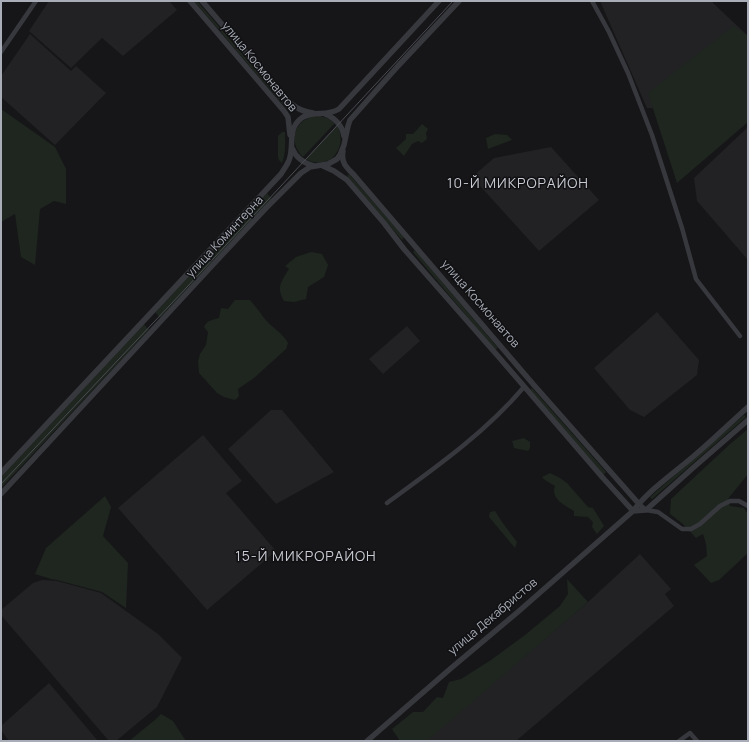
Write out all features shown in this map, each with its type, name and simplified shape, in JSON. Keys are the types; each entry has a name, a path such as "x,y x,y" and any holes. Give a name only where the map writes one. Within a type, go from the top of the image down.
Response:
{"street":[{"path":"1,52 36,1"},
{"name":"улица Космонавтов","path":"190,1 286,114 289,120 294,152 305,163 314,166"},
{"name":"улица Космонавтов","path":"202,1 287,100 301,111 313,114"},
{"path":"313,114 330,113 339,109 439,1"},
{"path":"314,166 323,166 337,159 344,145 350,120 402,61 459,1"},
{"path":"592,1 609,32 652,135 682,228 696,279 740,336"},
{"name":"улица Коминтерна","path":"1,473 281,174 290,158 293,130 299,121 308,115 313,114"},
{"name":"улица Космонавтов","path":"324,114 335,119 342,128 345,140 342,156 346,167 639,504"},
{"name":"улица Коминтерна","path":"1,494 266,208 304,171 314,166"},
{"name":"улица Космонавтов","path":"323,166 334,171 347,180 404,249 633,511"},
{"path":"404,249 412,242"},
{"path":"387,503 438,466 482,430 524,387"},
{"name":"улица Декабристов","path":"367,741 519,611 633,511 652,492 747,410"},
{"path":"646,510 748,420"},
{"path":"603,478 610,472"},
{"path":"633,511 646,510 658,512 682,529 691,529 700,524 720,506 730,501 739,501 748,506"},
{"path":"639,504 646,510"},
{"path":"679,741 690,733 697,741"}],"shaded area":[{"path":"49,1 169,1 177,10 123,56 102,38 71,68 29,31"},
{"path":"194,1 197,1 292,112 290,113"},
{"path":"600,1 711,1 748,36 748,50 671,109 647,108"},
{"path":"733,26 748,36 748,122 677,183 648,93"},
{"path":"30,34 71,71 76,66 106,93 55,145 1,97 1,76"},
{"path":"1,109 55,147 66,169 66,204 54,201 40,209 35,265 21,257 15,214 1,222"},
{"path":"320,116 335,123 303,157 295,143 296,130 305,120"},
{"path":"422,124 428,129 426,133 427,139 422,143 418,141 412,144 404,156 396,148 406,139 406,134 413,134"},
{"path":"337,125 340,134 340,142 339,149 335,156 322,162 314,162 306,159"},
{"path":"748,127 748,260 697,201 694,178"},
{"path":"282,132 285,132 285,144 282,163 278,157 278,136"},
{"path":"495,134 507,135 512,140 488,149 486,138"},
{"path":"551,147 599,200 539,251 472,177 494,158"},
{"path":"349,174 404,237 402,240 347,176"},
{"path":"267,193 272,199 160,318 155,312"},
{"path":"415,250 498,348 495,350 413,252"},
{"path":"311,252 322,254 328,265 324,277 308,287 306,299 294,302 284,301 280,292 280,285 289,269 285,266 296,257"},
{"path":"235,300 250,300 288,343 286,349 254,378 238,389 239,396 235,400 217,393 199,373 198,361 200,354 206,345 208,332 204,327 205,325 210,321 219,318 221,308 228,309"},
{"path":"657,312 699,360 697,375 644,417 630,410 594,368"},
{"path":"144,324 149,330 1,488 1,477"},
{"path":"407,326 420,341 383,374 369,359"},
{"path":"532,388 606,472 603,475 530,390"},
{"path":"271,410 282,410 334,472 276,504 228,449"},
{"path":"744,415 746,417 652,499 650,497"},
{"path":"748,429 748,474 728,499 730,506 744,508 748,514 748,553 719,580 711,583 694,565 707,556 703,534 696,538 683,524 670,514 671,499"},
{"path":"203,435 242,481 226,493 276,551 207,610 118,508"},
{"path":"524,438 530,442 530,448 528,451 514,448 512,441"},
{"path":"550,473 567,483 588,507 593,508 604,526 597,534 592,527 593,522 588,517 574,516 574,511 560,502 555,495 555,486 542,477"},
{"path":"105,496 111,507 103,536 128,563 126,608 102,592 35,574 46,548"},
{"path":"495,511 517,542 515,548 489,517 490,512"},
{"path":"640,554 671,589 665,594 674,606 516,741 425,741 588,602"},
{"path":"567,579 588,602 427,741 400,741 392,729 413,712 423,712 437,697 443,698 449,682 461,679 491,660 525,635 560,606 568,594"},
{"path":"42,580 57,581 101,593 158,634 182,658 157,707 116,741 109,741 1,615 1,610 33,583"},
{"path":"49,683 98,741 9,741 1,730 1,726"},
{"path":"161,714 173,721 186,741 129,741 156,719"}],"tram line":[{"path":"1,484 187,287 453,1"}],"district":[{"name":"10-Й МИКРОРАЙОН","path":"518,184"},
{"name":"15-Й МИКРОРАЙОН","path":"306,557"}]}
